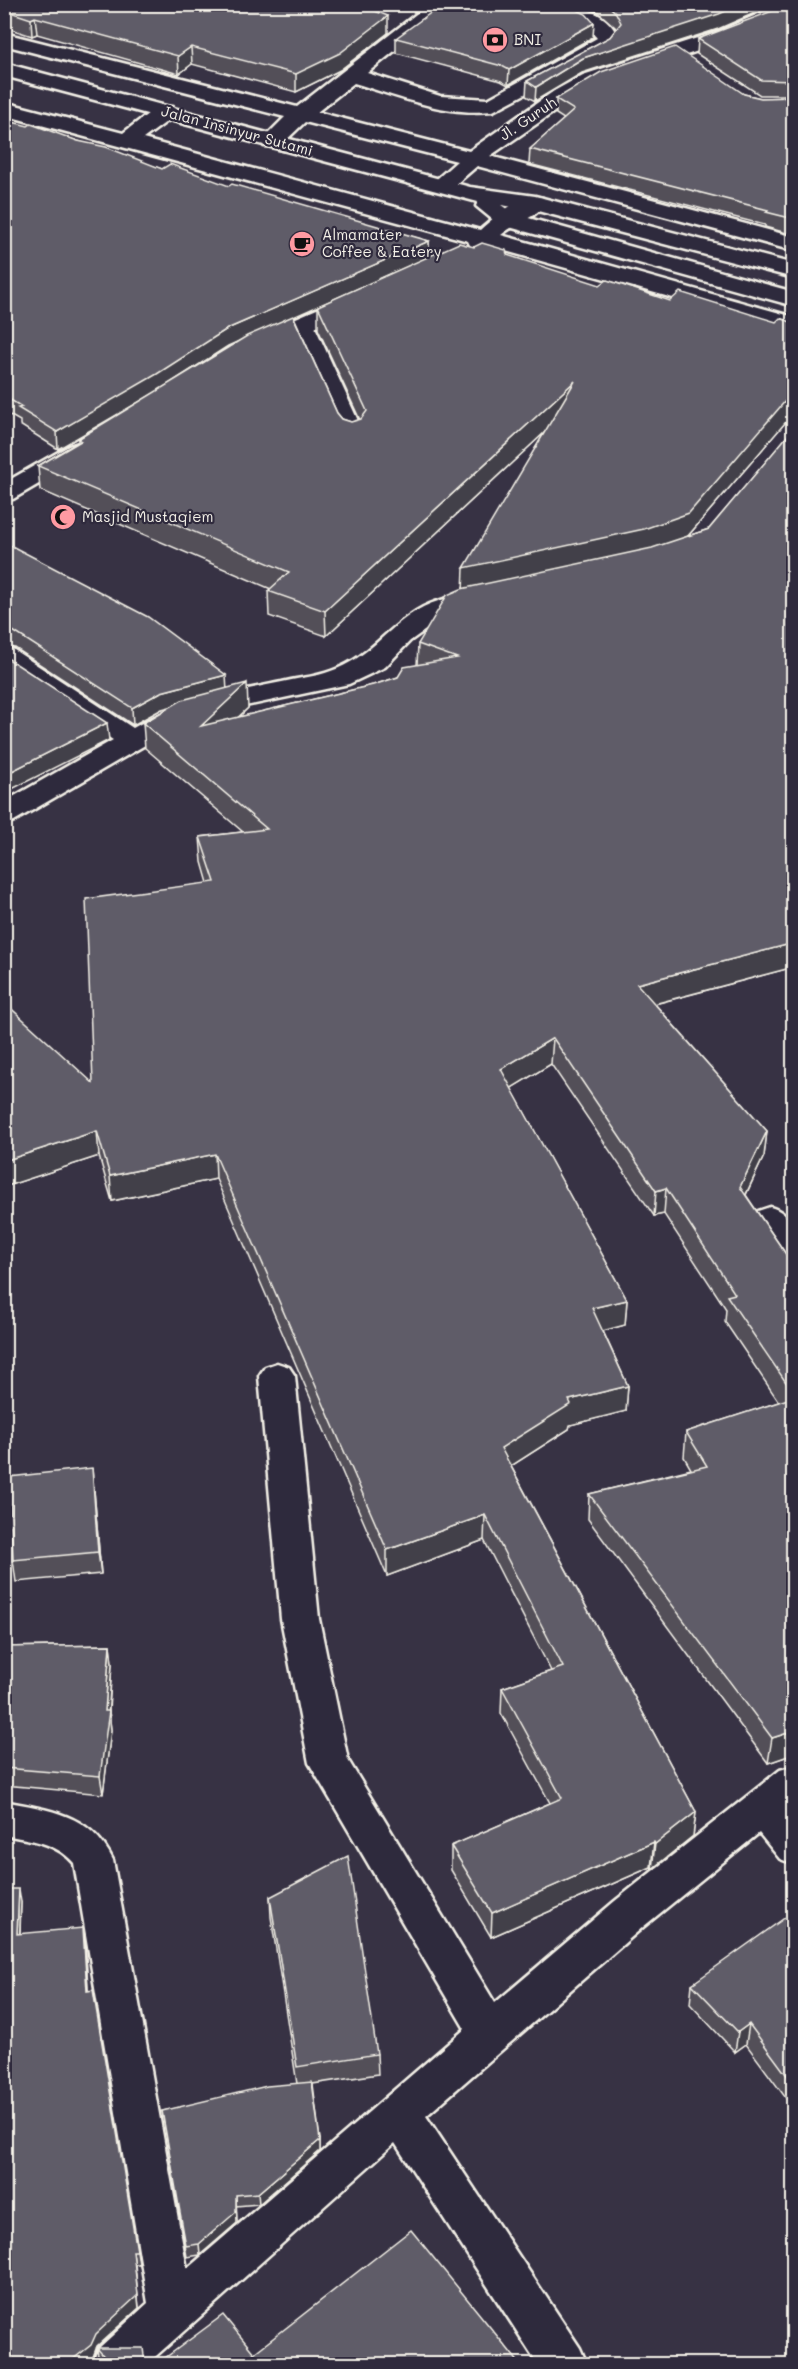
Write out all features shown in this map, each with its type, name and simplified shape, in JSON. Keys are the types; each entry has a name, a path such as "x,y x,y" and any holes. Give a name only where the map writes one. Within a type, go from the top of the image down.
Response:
{"main road":[{"path":"272,141 300,115 443,4"},
{"path":"350,75 456,104 476,107 493,105 602,46 608,39 608,34 591,21 554,4"},
{"name":"Jl. Guruh","path":"441,185 472,158 538,112 582,86 632,65 726,35 794,6"},
{"path":"4,39 472,158 794,244"},
{"path":"676,51 696,67"},
{"name":"Jalan Insinyur Sutami","path":"4,69 470,194 535,203 794,271"},
{"path":"4,108 485,238 794,325"},
{"path":"125,142 165,112"},
{"name":"Jalan Insinyur Sutami","path":"470,194 506,219 794,299"},
{"path":"456,255 485,238 506,219 535,203"},
{"path":"607,272 625,252"},
{"path":"238,353 385,287"},
{"path":"301,323 352,436"},
{"path":"4,494 96,440"},
{"path":"4,815 132,740 192,710 339,678 375,661 400,635 428,615 452,605 502,594"},
{"path":"4,656 132,740"},
{"path":"770,1219 794,1252"},
{"path":"277,1376 300,1619 329,1763 491,2035"},
{"path":"115,2364 172,2311 399,2112 629,1914 778,1795 794,1847"},
{"path":"4,1818 48,1827 77,1840 88,1850 93,1860 172,2311"},
{"path":"399,2112 564,2364"}],"building":[{"path":"4,4 357,4 388,16 340,53 296,74 191,47 178,56 35,17 31,19 4,10"},
{"path":"443,4 565,4 586,14 594,23 509,70 502,66 396,38"},
{"path":"607,4 742,4 719,14 583,58 536,87 527,81 610,37 621,23 616,13"},
{"path":"794,4 794,81 761,80 698,39"},
{"path":"675,47 744,94 761,98 794,97 794,219 766,212 768,210 530,149 574,110 556,99 601,72"},
{"path":"4,120 28,126 31,124 78,141 106,147 162,169 170,164 229,186 232,184 429,241 227,329 157,374 57,432 18,408 22,407 4,396"},
{"path":"459,243 474,247 482,243 506,250 507,255 600,285 607,280 670,301 680,292 776,322 780,318 794,323 794,398 787,399 689,513 644,529 464,568 575,381 325,611 268,591 289,572 38,466 247,336 293,316 337,413 342,419 351,422 361,419 367,411 318,306"},
{"path":"794,428 794,943 637,984 767,1131 740,1187 794,1266 794,1394 727,1296 735,1294 666,1188 656,1191 553,1038 501,1069 627,1300 592,1308 628,1386 569,1400 571,1404 501,1448 696,1812 655,1844 654,1842 492,1913 451,1846 562,1798 502,1688 563,1667 485,1515 387,1550 215,1154 110,1176 97,1131 4,1161 4,1002 93,1083 86,899 215,882 200,837 267,829 143,723 182,700 247,683 201,726 373,685 398,677 404,667 457,658 418,644 447,595 461,589 652,548 709,529"},
{"path":"4,542 148,617 226,675 161,692 132,708 13,631 4,630"},
{"path":"4,656 107,723 4,775"},
{"path":"794,1397 794,1731 772,1738 589,1494 707,1466 686,1432"},
{"path":"92,1468 98,1552 13,1560 9,1477"},
{"path":"110,1645 105,1711 109,1711 100,1776 4,1768 4,1647"},
{"path":"348,1856 377,2054 297,2067 270,1897"},
{"path":"4,1889 19,1889 17,1934 83,1928 87,1991 93,1990 137,2251 133,2251 138,2295 96,2334 91,2345 67,2364 4,2364"},
{"path":"786,1917 794,1925 794,2085 749,2024 738,2032 692,1984"},
{"path":"312,2082 320,2140 258,2193 236,2195 236,2212 199,2244 186,2246 162,2111 267,2086"},
{"path":"411,2230 520,2364 157,2364 223,2315 254,2353"},
{"path":"97,2348 143,2348 145,2364 110,2364"}],"place":[{"name":"BNI","path":"495,40"},
{"name":"Almamater Coffee & Eatery","path":"302,244"},
{"name":"Masjid Mustaqiem","path":"63,517"}]}
